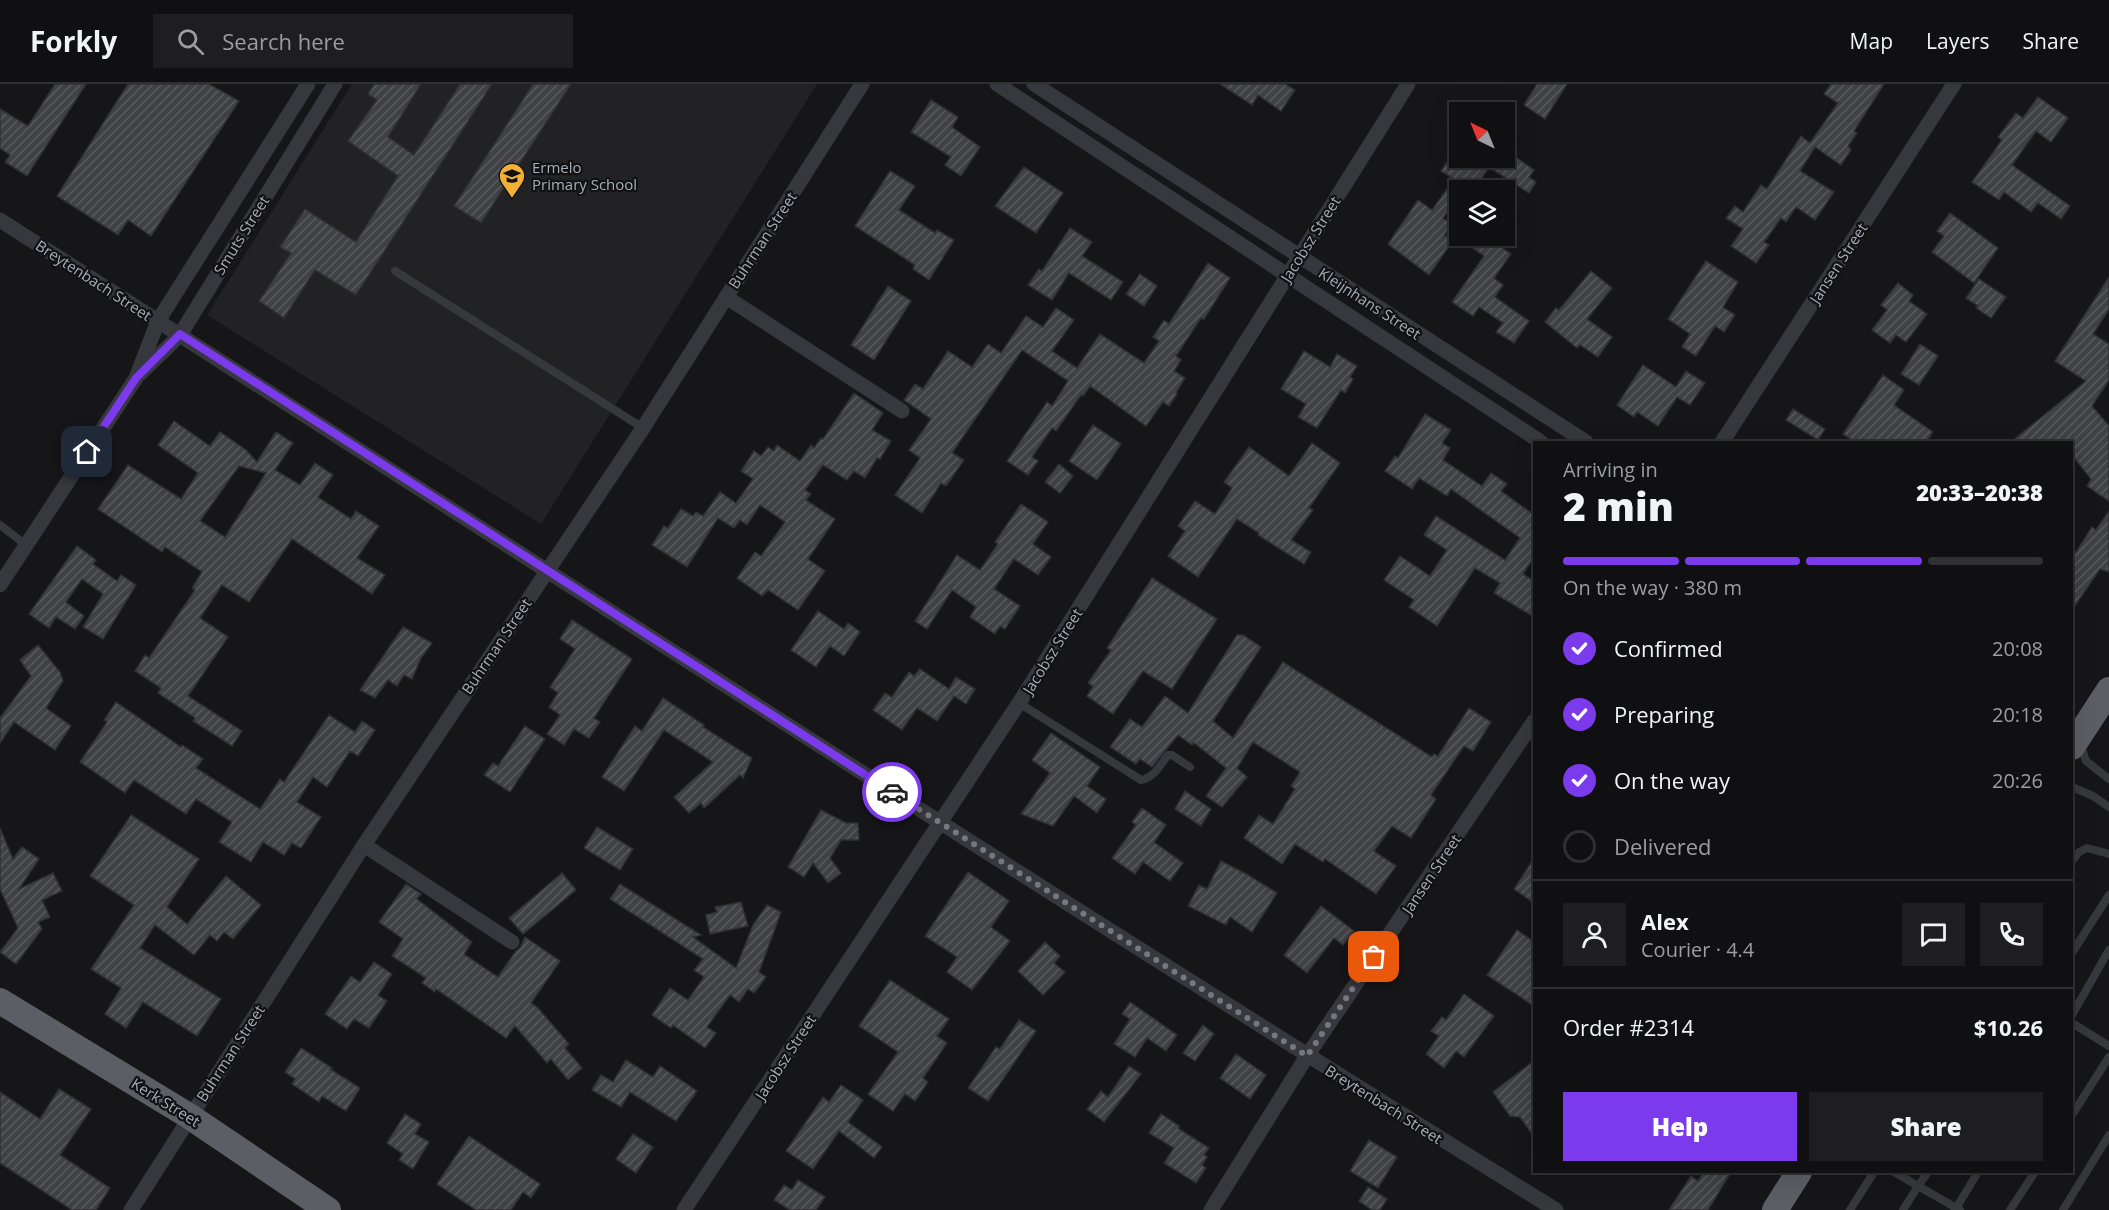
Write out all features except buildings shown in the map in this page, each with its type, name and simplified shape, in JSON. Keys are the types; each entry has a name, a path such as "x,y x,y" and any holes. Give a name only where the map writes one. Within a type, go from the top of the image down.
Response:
{"highway":[{"path":"2074,741 2109,690"},
{"name":"Kerk Street","path":"0,1000 189,1116 328,1210"},
{"path":"1775,1210 1798,1173"}],"street":[{"name":"Smuts Street","path":"136,378 158,321 308,84"},
{"name":"Smuts Street","path":"0,585 136,378 180,334 335,84"},
{"name":"Buhrman Street","path":"131,1210 364,844 643,428 862,84"},
{"name":"Kleijnhans Street","path":"997,84 1539,441"},
{"name":"Kleijnhans Street","path":"1034,84 1584,441"},
{"name":"Jacobsz Street","path":"684,1210 1019,703 1408,84"},
{"name":"Jansen Street","path":"1723,441 1954,84"},
{"name":"Breytenbach Street","path":"0,220 939,822 1307,1056 1556,1210"},
{"path":"726,297 902,411"},
{"name":"Jansen Street","path":"1211,1210 1307,1056 1533,722"},
{"path":"364,844 512,942"}],"lane":[{"path":"395,271 643,428"},
{"path":"0,525 26,545"},
{"path":"1019,703 1141,780 1146,780 1153,774 1168,755 1172,755 1190,767"},
{"path":"2074,741 2086,761 2109,779"},
{"path":"2073,788 2109,807"},
{"path":"2073,860 2079,852 2087,848 2109,854"},
{"path":"2073,951 2109,895"},
{"path":"2073,1013 2109,950"},
{"path":"2073,1024 2109,1046"},
{"path":"2073,1113 2109,1057"},
{"path":"2063,1210 2109,1135"},
{"path":"1850,1210 1873,1173"},
{"path":"1896,1173 1957,1209 1977,1173"},
{"path":"1903,1210 1927,1173"},
{"path":"2010,1210 2034,1173"}],"shaded area":[{"name":"Ermelo Primary School","path":"352,84 817,84 541,524 207,315"}],"way so far":[{"path":"892,792 1307,1056 1374,957"}],"place":[{"name":"Ermelo Primary School","path":"512,199"}],"route":[{"path":"87,452 136,378 180,334 892,792"}]}
